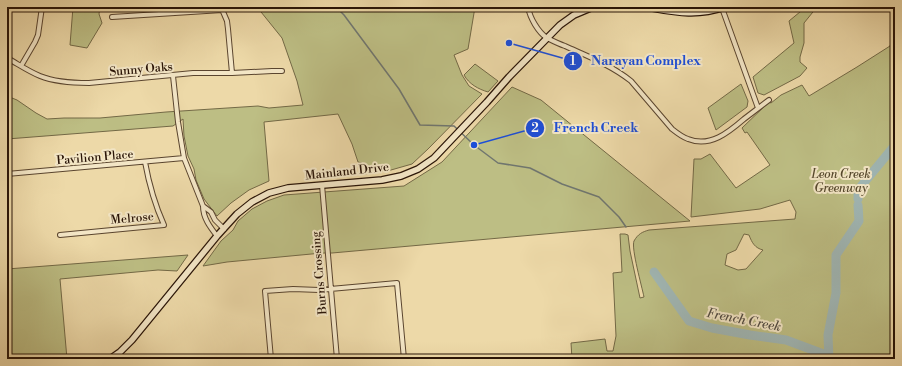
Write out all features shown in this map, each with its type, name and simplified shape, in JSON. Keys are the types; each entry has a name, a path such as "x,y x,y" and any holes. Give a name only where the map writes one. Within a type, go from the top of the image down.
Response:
{"main road":[{"name":"Mainland Drive","path":"110,359 120,352 132,340 217,236 244,208 260,197 288,188 382,180 401,176 422,167 434,158 546,38 567,20 583,10 593,7"},
{"path":"646,7 690,13 708,12 723,8"}],"street":[{"path":"21,66 38,35 42,7"},
{"path":"528,7 531,18 546,38 604,64 624,75 631,81 672,129 688,139 697,141 720,137 769,100"},
{"path":"112,17 222,8 227,21 232,74"},
{"path":"723,8 758,108"},
{"name":"Sunny Oaks","path":"7,58 44,77 73,83 201,73 232,74 282,71"},
{"path":"173,76 184,158 203,206 203,212 208,224 217,236"},
{"name":"Pavilion Place","path":"7,174 184,158"},
{"name":"Melrose","path":"60,235 164,225 156,205 145,162"},
{"name":"Burns Crossing","path":"322,185 337,359"},
{"path":"203,206 211,212 215,220 224,229"},
{"path":"271,359 265,291 293,289 319,290 397,283 404,359"}],"green space":[{"path":"73,7 100,7 99,14 102,23 87,48 70,45"},
{"path":"257,7 475,7 468,49 454,55 462,75 469,86 482,94 412,164 391,170 364,174 362,163 358,162 352,144 338,114 264,122 269,181 249,190 231,203 217,216 204,199 196,180 194,169 188,156 184,136 183,119 173,126 7,139 7,96 17,100 47,119 100,118 258,106 269,108 303,105 297,81 282,38"},
{"path":"806,7 817,7 804,23 804,43 800,62 807,68 800,76 764,95 758,93 753,77 794,43 789,21"},
{"name":"Leon Creek Greenway","path":"895,34 895,359 572,359 571,343 605,339 607,351 613,351 616,336 613,273 622,272 620,234 628,235 640,298 644,297 633,245 634,241 642,233 649,230 795,219 796,212 790,200 760,209 691,217 694,159 701,159 710,154 736,188 770,165 747,132 745,133 742,128 769,102 771,103 781,95 802,85 809,96 890,46","holes":["744,234 749,235 754,245 763,250 746,269 738,270 725,265 727,254 736,250"]},
{"path":"475,64 498,81 488,92 474,86 464,75"},
{"path":"741,84 748,101 747,107 716,130 708,108"},
{"path":"512,87 541,100 690,221 322,253 227,262 203,266 221,241 233,230 238,221 252,209 267,201 284,195 404,186 442,162"},
{"path":"188,255 177,271 158,270 60,279 67,359 7,359 7,269"}],"waterway":[{"name":"French Creek","path":"336,7 344,15 399,89 420,125 454,126 474,145 498,163 530,168 562,184 599,197 619,217 626,227"},
{"path":"858,199 858,190 895,145"},
{"path":"829,359 828,335 836,293 836,255 859,221 858,205"},
{"name":"French Creek","path":"654,272 689,321 712,328 786,340 829,356"}],"place":[{"name":"Narayan Complex","path":"509,43"},
{"name":"French Creek","path":"474,145"}]}
